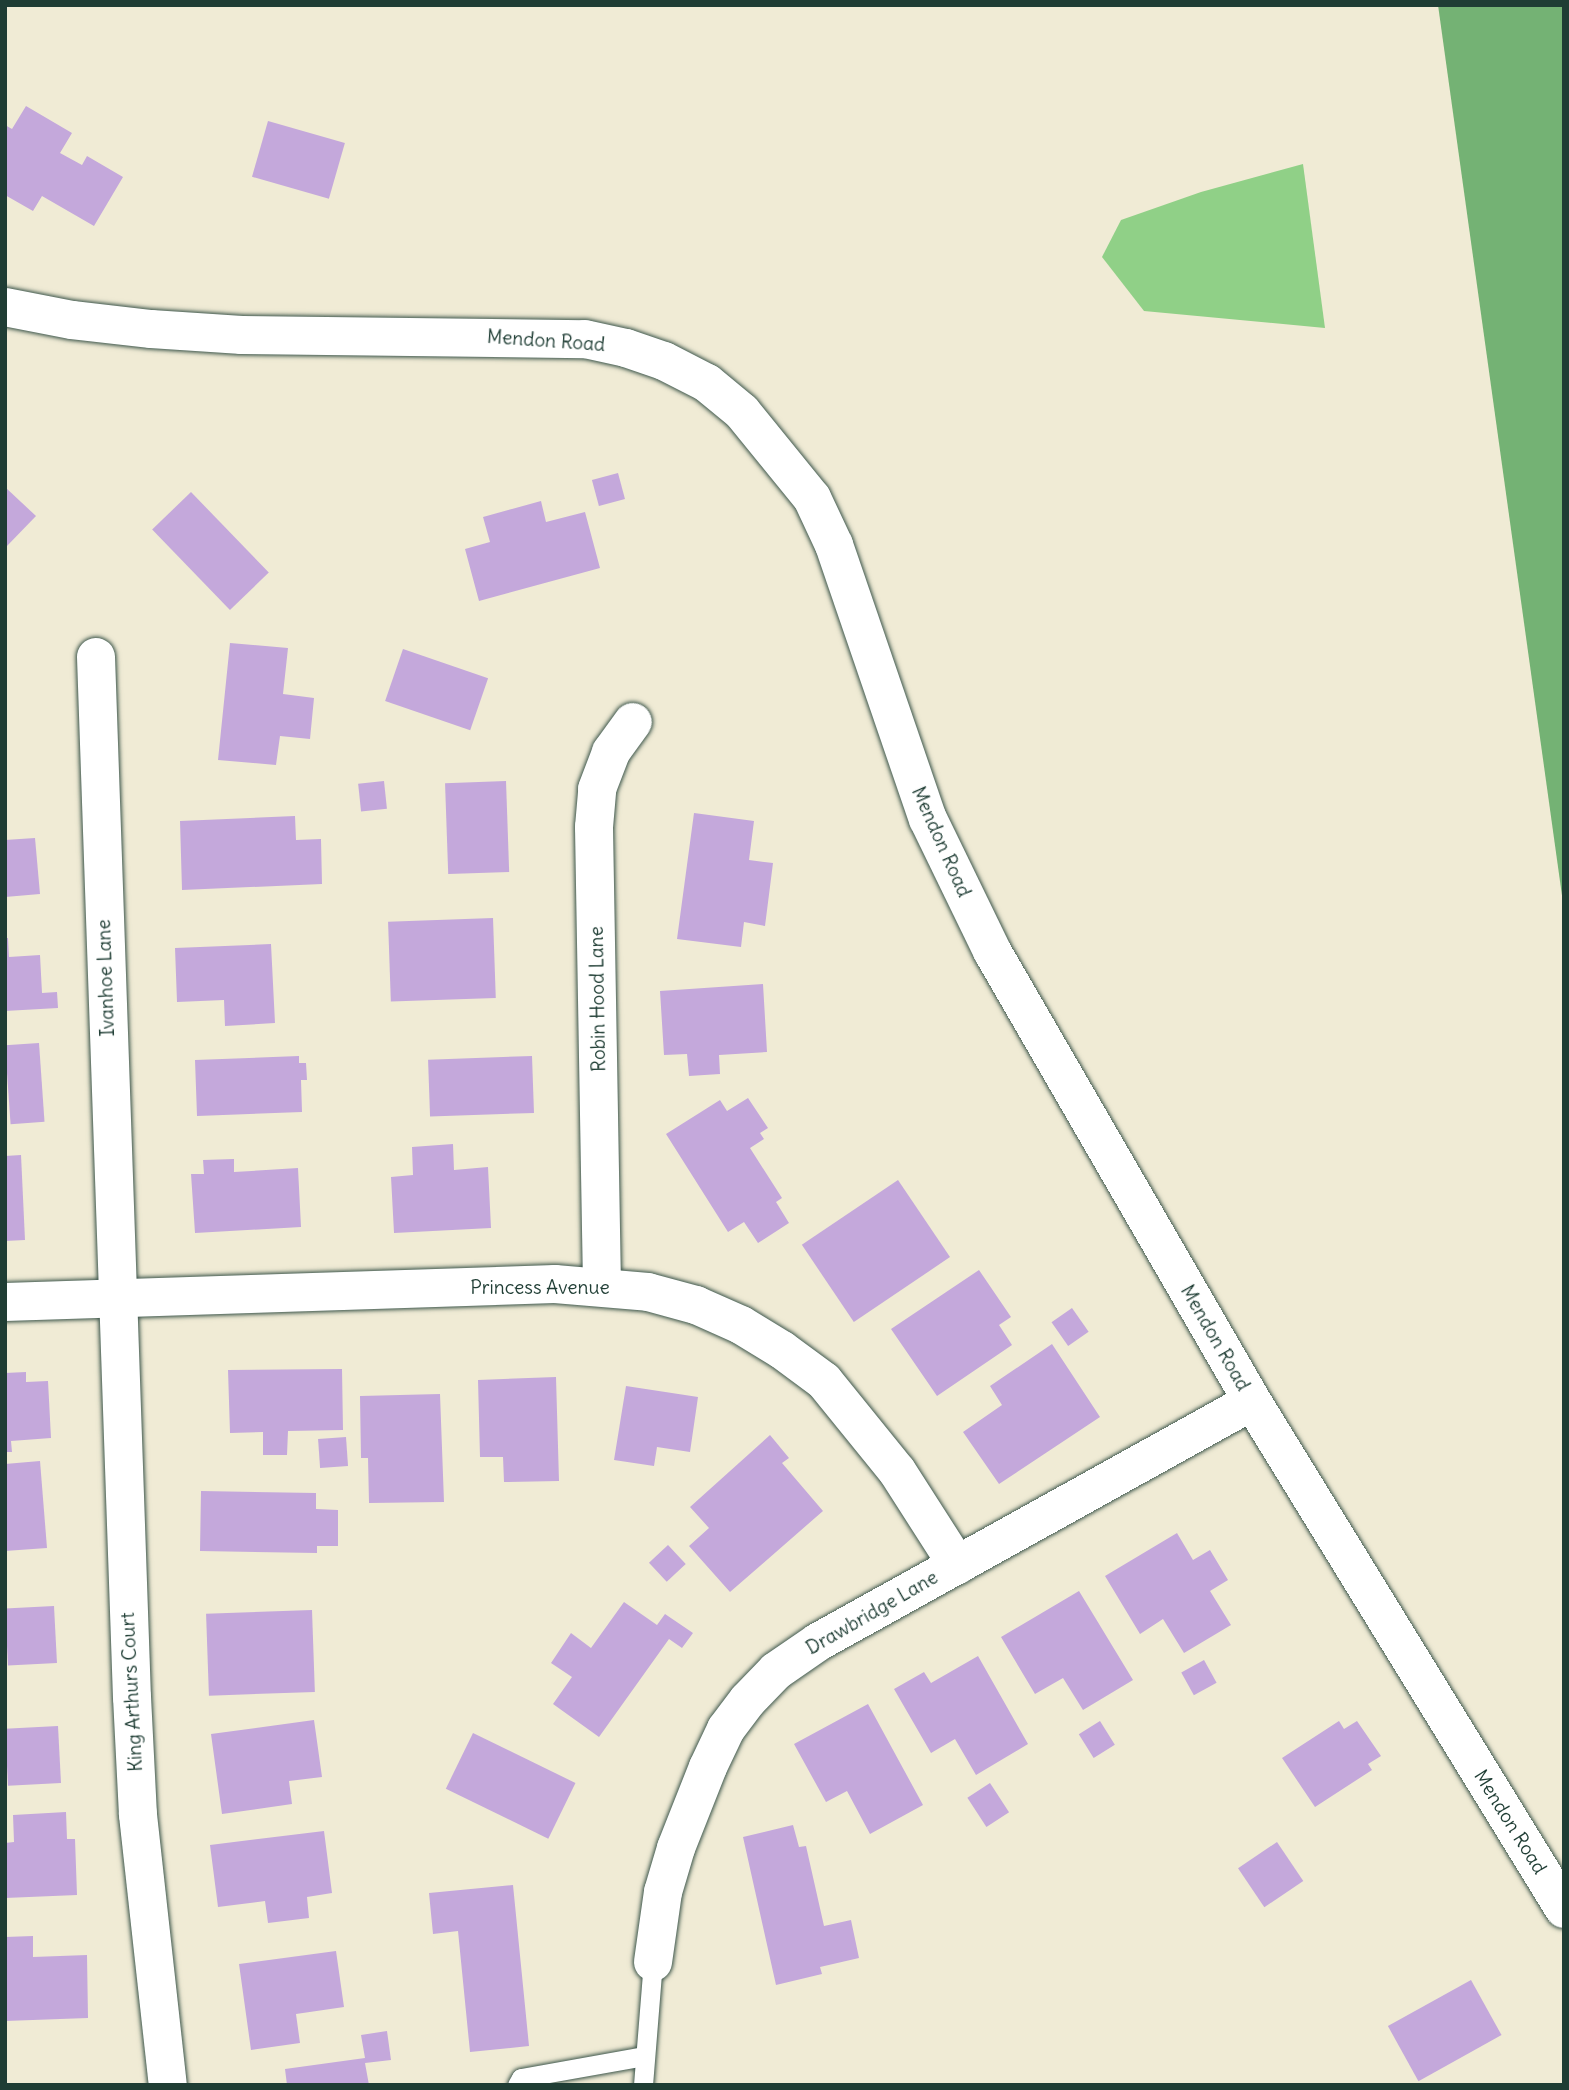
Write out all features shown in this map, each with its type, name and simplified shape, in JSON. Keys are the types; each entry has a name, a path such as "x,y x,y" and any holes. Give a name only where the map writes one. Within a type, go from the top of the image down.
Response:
{"street":[{"name":"Mendon Road","path":"5,307 72,320 242,335 585,340 626,348 664,361 707,383 742,412 812,498 834,545 928,819 981,928 1252,1401 1564,1909"},
{"name":"Ivanhoe Lane","path":"96,657 116,1298"},
{"name":"Robin Hood Lane","path":"602,1286 594,827 597,789 611,752 633,722"},
{"name":"Princess Avenue","path":"5,1302 555,1284 648,1292 696,1305 751,1331 824,1381 897,1471 957,1565"},
{"name":"King Arthurs Court","path":"116,1298 138,1815 168,2085"},
{"name":"Drawbridge Lane","path":"653,1962 663,1892 676,1847 708,1767 726,1729 748,1699 776,1671 818,1642 1252,1401"}],"lane":[{"path":"643,2085 653,1962"},
{"path":"517,2085 521,2078 645,2056"}],"green space":[{"path":"1438,5 1564,5 1564,910"},
{"path":"1303,164 1325,328 1144,311 1102,257 1121,220 1201,192"}],"building":[{"path":"26,106 72,133 60,153 82,165 87,156 123,177 94,226 42,196 33,211 5,195 5,125 12,129"},
{"path":"268,121 345,143 329,199 252,177"},
{"path":"618,473 625,499 599,506 592,480"},
{"path":"5,487 36,516 5,548"},
{"path":"191,492 269,573 230,610 152,530"},
{"path":"541,501 546,522 585,512 600,568 479,601 465,549 490,542 483,517"},
{"path":"230,643 288,648 283,694 314,698 310,739 280,736 276,765 218,760"},
{"path":"403,649 488,678 470,730 385,701"},
{"path":"384,781 387,809 361,812 358,784"},
{"path":"506,781 509,872 448,874 445,783"},
{"path":"694,813 754,821 749,860 773,863 765,926 744,922 741,947 677,939"},
{"path":"295,816 296,840 321,839 322,884 182,890 180,821"},
{"path":"35,838 40,894 5,897 5,840"},
{"path":"493,918 496,998 391,1002 388,922"},
{"path":"5,938 8,938 9,957 40,955 42,993 57,992 58,1008 5,1011"},
{"path":"271,944 275,1023 225,1026 224,1000 177,1002 175,948"},
{"path":"763,984 767,1052 719,1055 720,1074 689,1076 687,1054 664,1055 660,991"},
{"path":"39,1043 45,1122 11,1124 5,1045"},
{"path":"299,1056 299,1063 306,1063 307,1080 301,1080 302,1112 197,1116 195,1060"},
{"path":"532,1056 534,1113 430,1117 428,1060"},
{"path":"748,1098 768,1128 760,1133 764,1139 750,1148 782,1198 776,1202 789,1223 758,1243 744,1222 728,1232 666,1134 720,1100 727,1111"},
{"path":"453,1144 454,1170 488,1167 491,1228 394,1233 391,1177 413,1175 412,1147"},
{"path":"21,1155 25,1240 5,1241 5,1156"},
{"path":"234,1159 234,1172 298,1168 301,1227 195,1233 191,1174 204,1174 203,1160"},
{"path":"898,1180 950,1257 854,1322 802,1245"},
{"path":"979,1270 1011,1317 999,1325 1012,1345 937,1396 891,1329"},
{"path":"1072,1308 1089,1332 1068,1346 1052,1322"},
{"path":"1052,1344 1100,1417 999,1484 963,1432 1002,1405 990,1386"},
{"path":"342,1369 343,1430 288,1431 287,1455 263,1455 263,1432 230,1433 228,1370"},
{"path":"26,1372 26,1382 48,1381 51,1438 11,1441 12,1452 5,1452 5,1373"},
{"path":"556,1377 559,1481 504,1482 503,1457 480,1457 478,1380"},
{"path":"626,1386 698,1397 690,1452 657,1447 654,1466 614,1460"},
{"path":"440,1394 444,1502 369,1503 368,1458 361,1458 360,1396"},
{"path":"770,1435 789,1458 782,1463 823,1511 730,1592 689,1546 709,1528 690,1507"},
{"path":"346,1437 348,1466 320,1468 318,1439"},
{"path":"40,1461 47,1548 5,1551 5,1464"},
{"path":"201,1491 316,1493 316,1509 338,1510 338,1546 317,1546 317,1553 200,1551"},
{"path":"1177,1533 1193,1560 1210,1550 1228,1580 1210,1591 1231,1625 1184,1653 1163,1619 1140,1634 1105,1576"},
{"path":"668,1545 686,1564 667,1582 649,1563"},
{"path":"1079,1591 1133,1680 1083,1710 1063,1678 1035,1694 1001,1637"},
{"path":"624,1602 657,1625 665,1614 693,1633 682,1648 669,1639 599,1737 553,1704 572,1677 551,1663 571,1633 591,1648"},
{"path":"54,1606 57,1663 8,1665 5,1609"},
{"path":"312,1610 315,1692 209,1696 206,1614"},
{"path":"978,1656 1028,1744 976,1775 955,1739 931,1753 894,1689 924,1672 931,1683"},
{"path":"1204,1660 1217,1683 1194,1695 1181,1673"},
{"path":"868,1704 923,1805 870,1834 847,1791 826,1802 794,1744"},
{"path":"314,1720 322,1777 289,1781 292,1804 222,1814 211,1734"},
{"path":"1100,1721 1115,1745 1094,1758 1079,1734"},
{"path":"1339,1721 1344,1729 1357,1721 1381,1756 1368,1764 1372,1770 1315,1807 1282,1758"},
{"path":"58,1726 61,1783 8,1786 5,1729"},
{"path":"473,1733 575,1783 548,1839 446,1789"},
{"path":"990,1783 1009,1812 986,1827 967,1798"},
{"path":"66,1812 67,1839 75,1839 77,1895 5,1898 5,1843 14,1842 13,1815"},
{"path":"793,1825 799,1847 806,1846 824,1926 851,1920 859,1958 820,1967 822,1974 776,1985 743,1837"},
{"path":"324,1831 332,1893 307,1897 309,1918 268,1923 265,1901 218,1907 210,1845"},
{"path":"1277,1842 1303,1881 1264,1907 1238,1868"},
{"path":"513,1885 529,2046 470,2052 458,1931 433,1934 429,1893"},
{"path":"33,1936 33,1957 87,1955 88,2018 5,2021 5,1937"},
{"path":"336,1951 344,2007 296,2014 300,2043 251,2050 239,1964"},
{"path":"1471,1980 1502,2035 1418,2081 1388,2026"},
{"path":"387,2031 391,2060 365,2063 369,2085 287,2085 285,2069 365,2058 361,2035"}]}
